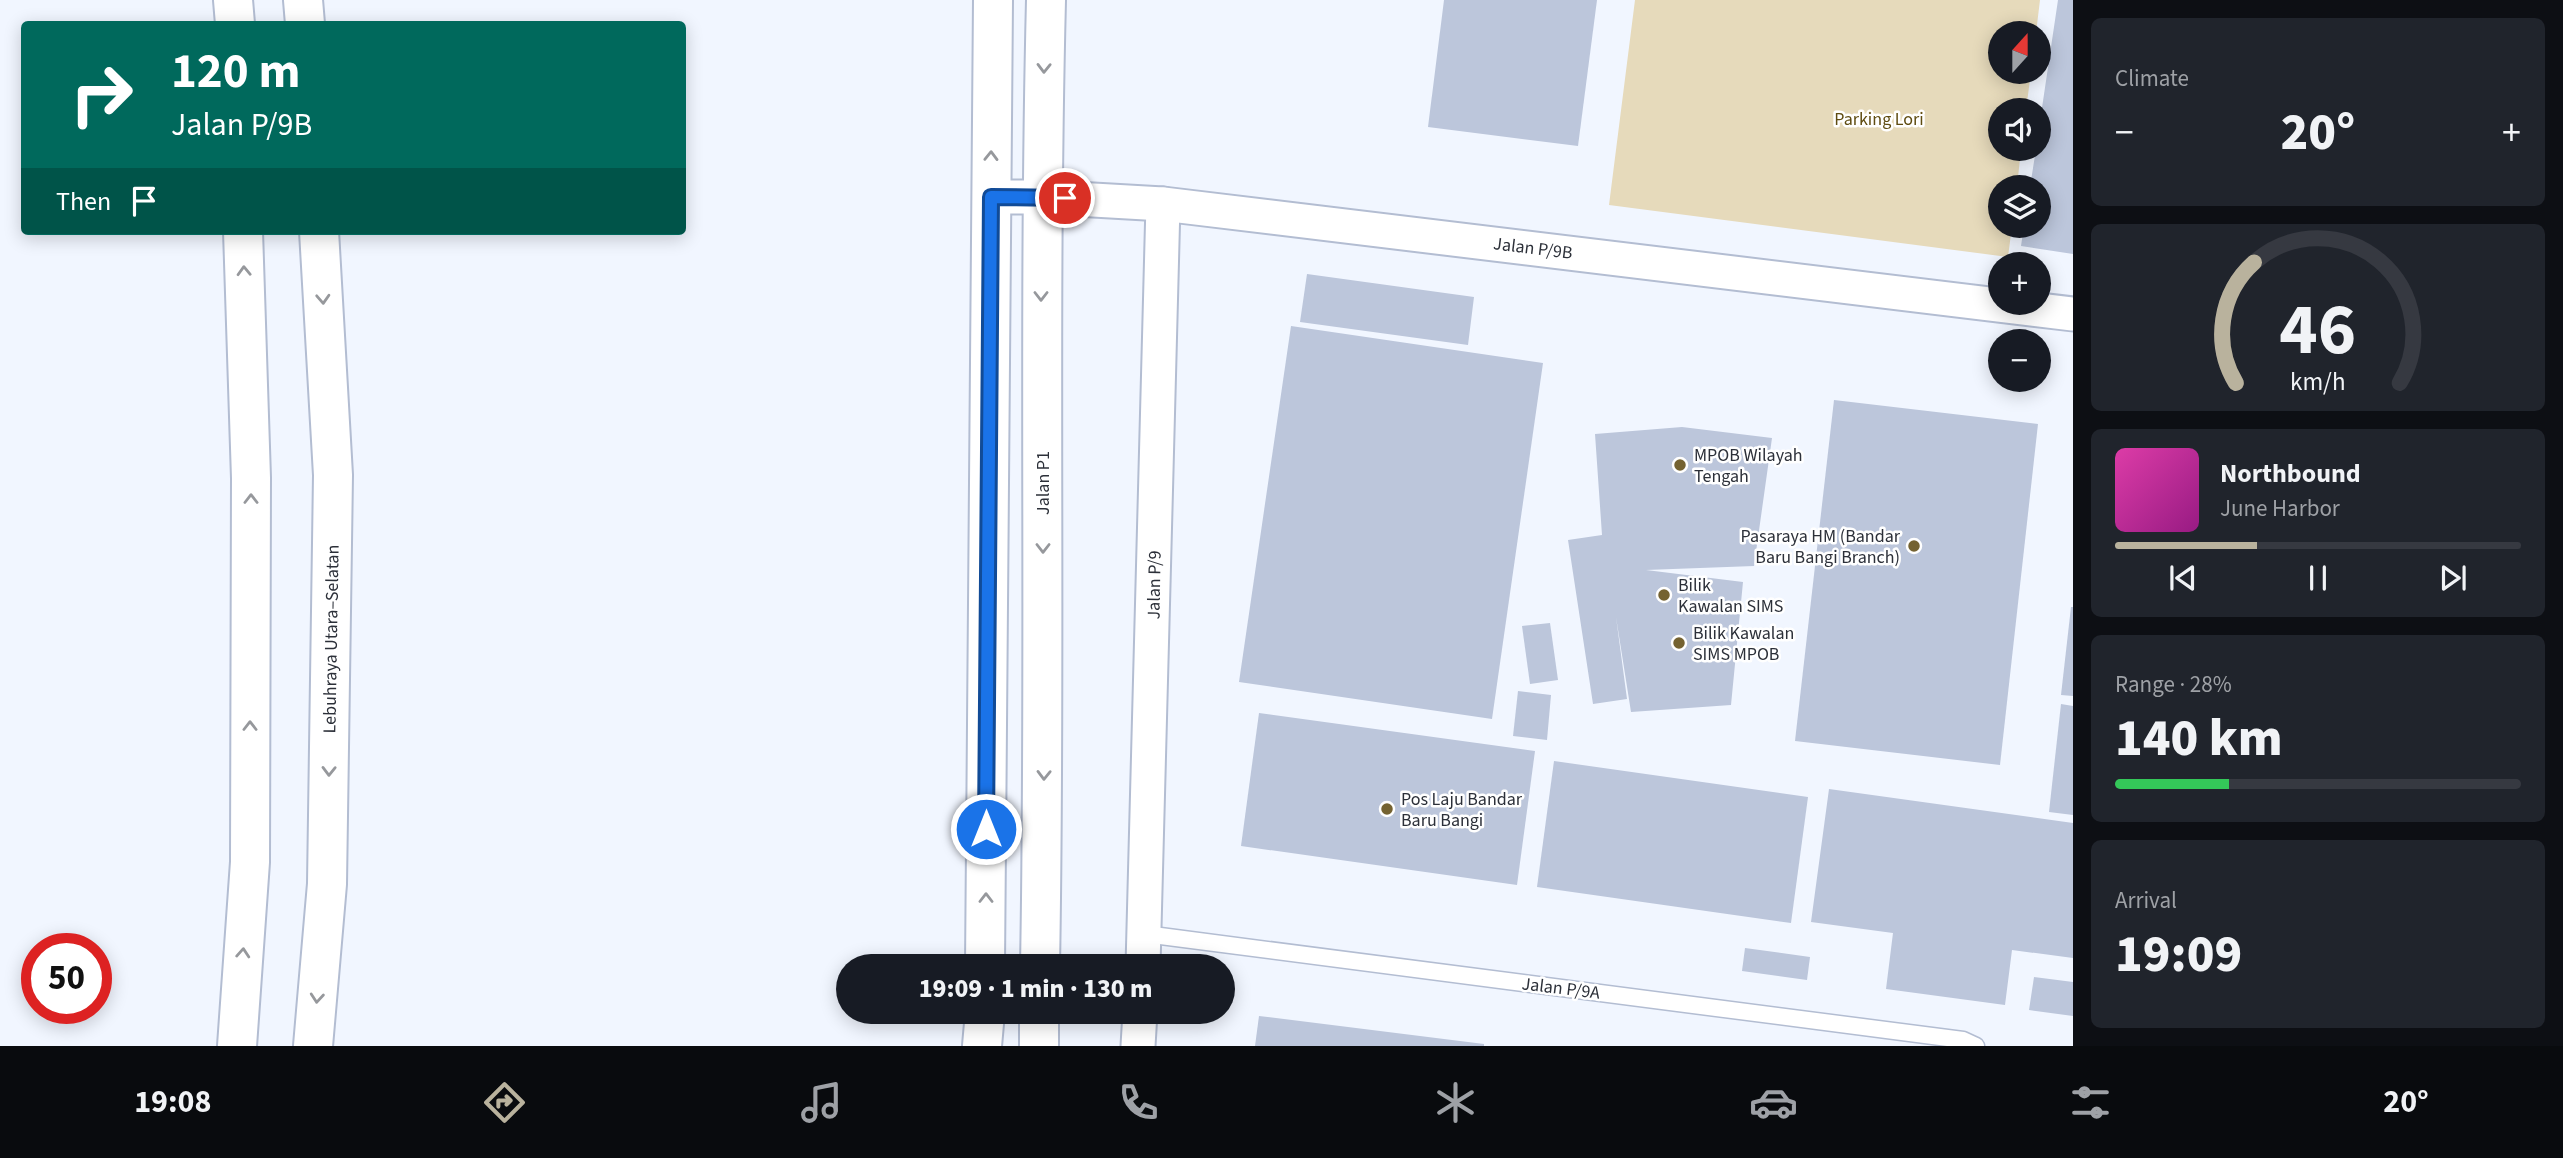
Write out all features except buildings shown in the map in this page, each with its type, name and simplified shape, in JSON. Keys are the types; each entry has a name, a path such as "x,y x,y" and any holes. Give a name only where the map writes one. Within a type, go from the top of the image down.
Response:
{"main road":[{"path":"233,0 235,21"},
{"path":"303,0 305,21"},
{"path":"985,954 993,0"},
{"name":"Jalan P1","path":"1040,954 1044,721 1041,197 1046,0"},
{"path":"237,1046 250,848 251,478 243,235"},
{"name":"Lebuhraya Utara–Selatan","path":"313,1046 327,884 333,475 318,235"},
{"path":"982,1046 984,1024"},
{"path":"1039,1024 1039,1046"}],"street":[{"name":"Jalan P/9B","path":"991,197 1163,204 2073,314"},
{"name":"Jalan P/9","path":"1144,950 1163,204"},
{"path":"1138,1046 1139,1024"}],"lane":[{"name":"Jalan P/9A","path":"1144,950 1963,1040 1976,1046"}],"green space":[{"name":"Parking Lori","path":"1635,0 2040,0 2037,21 1988,21 1988,84 2029,84 2028,98 1988,98 1988,161 2020,161 2018,175 1988,175 1988,238 2010,238 2009,252 1988,252 1988,254 1609,205"}],"place":[{"name":"MPOB Wilayah Tengah","path":"1680,465"},
{"name":"Pasaraya HM (Bandar Baru Bangi Branch)","path":"1914,546"},
{"name":"Bilik Kawalan SIMS","path":"1664,595"},
{"name":"Bilik Kawalan SIMS MPOB","path":"1679,643"},
{"name":"Pos Laju Bandar Baru Bangi","path":"1387,809"}],"route":[{"path":"986,829 991,197 1065,198"}]}
